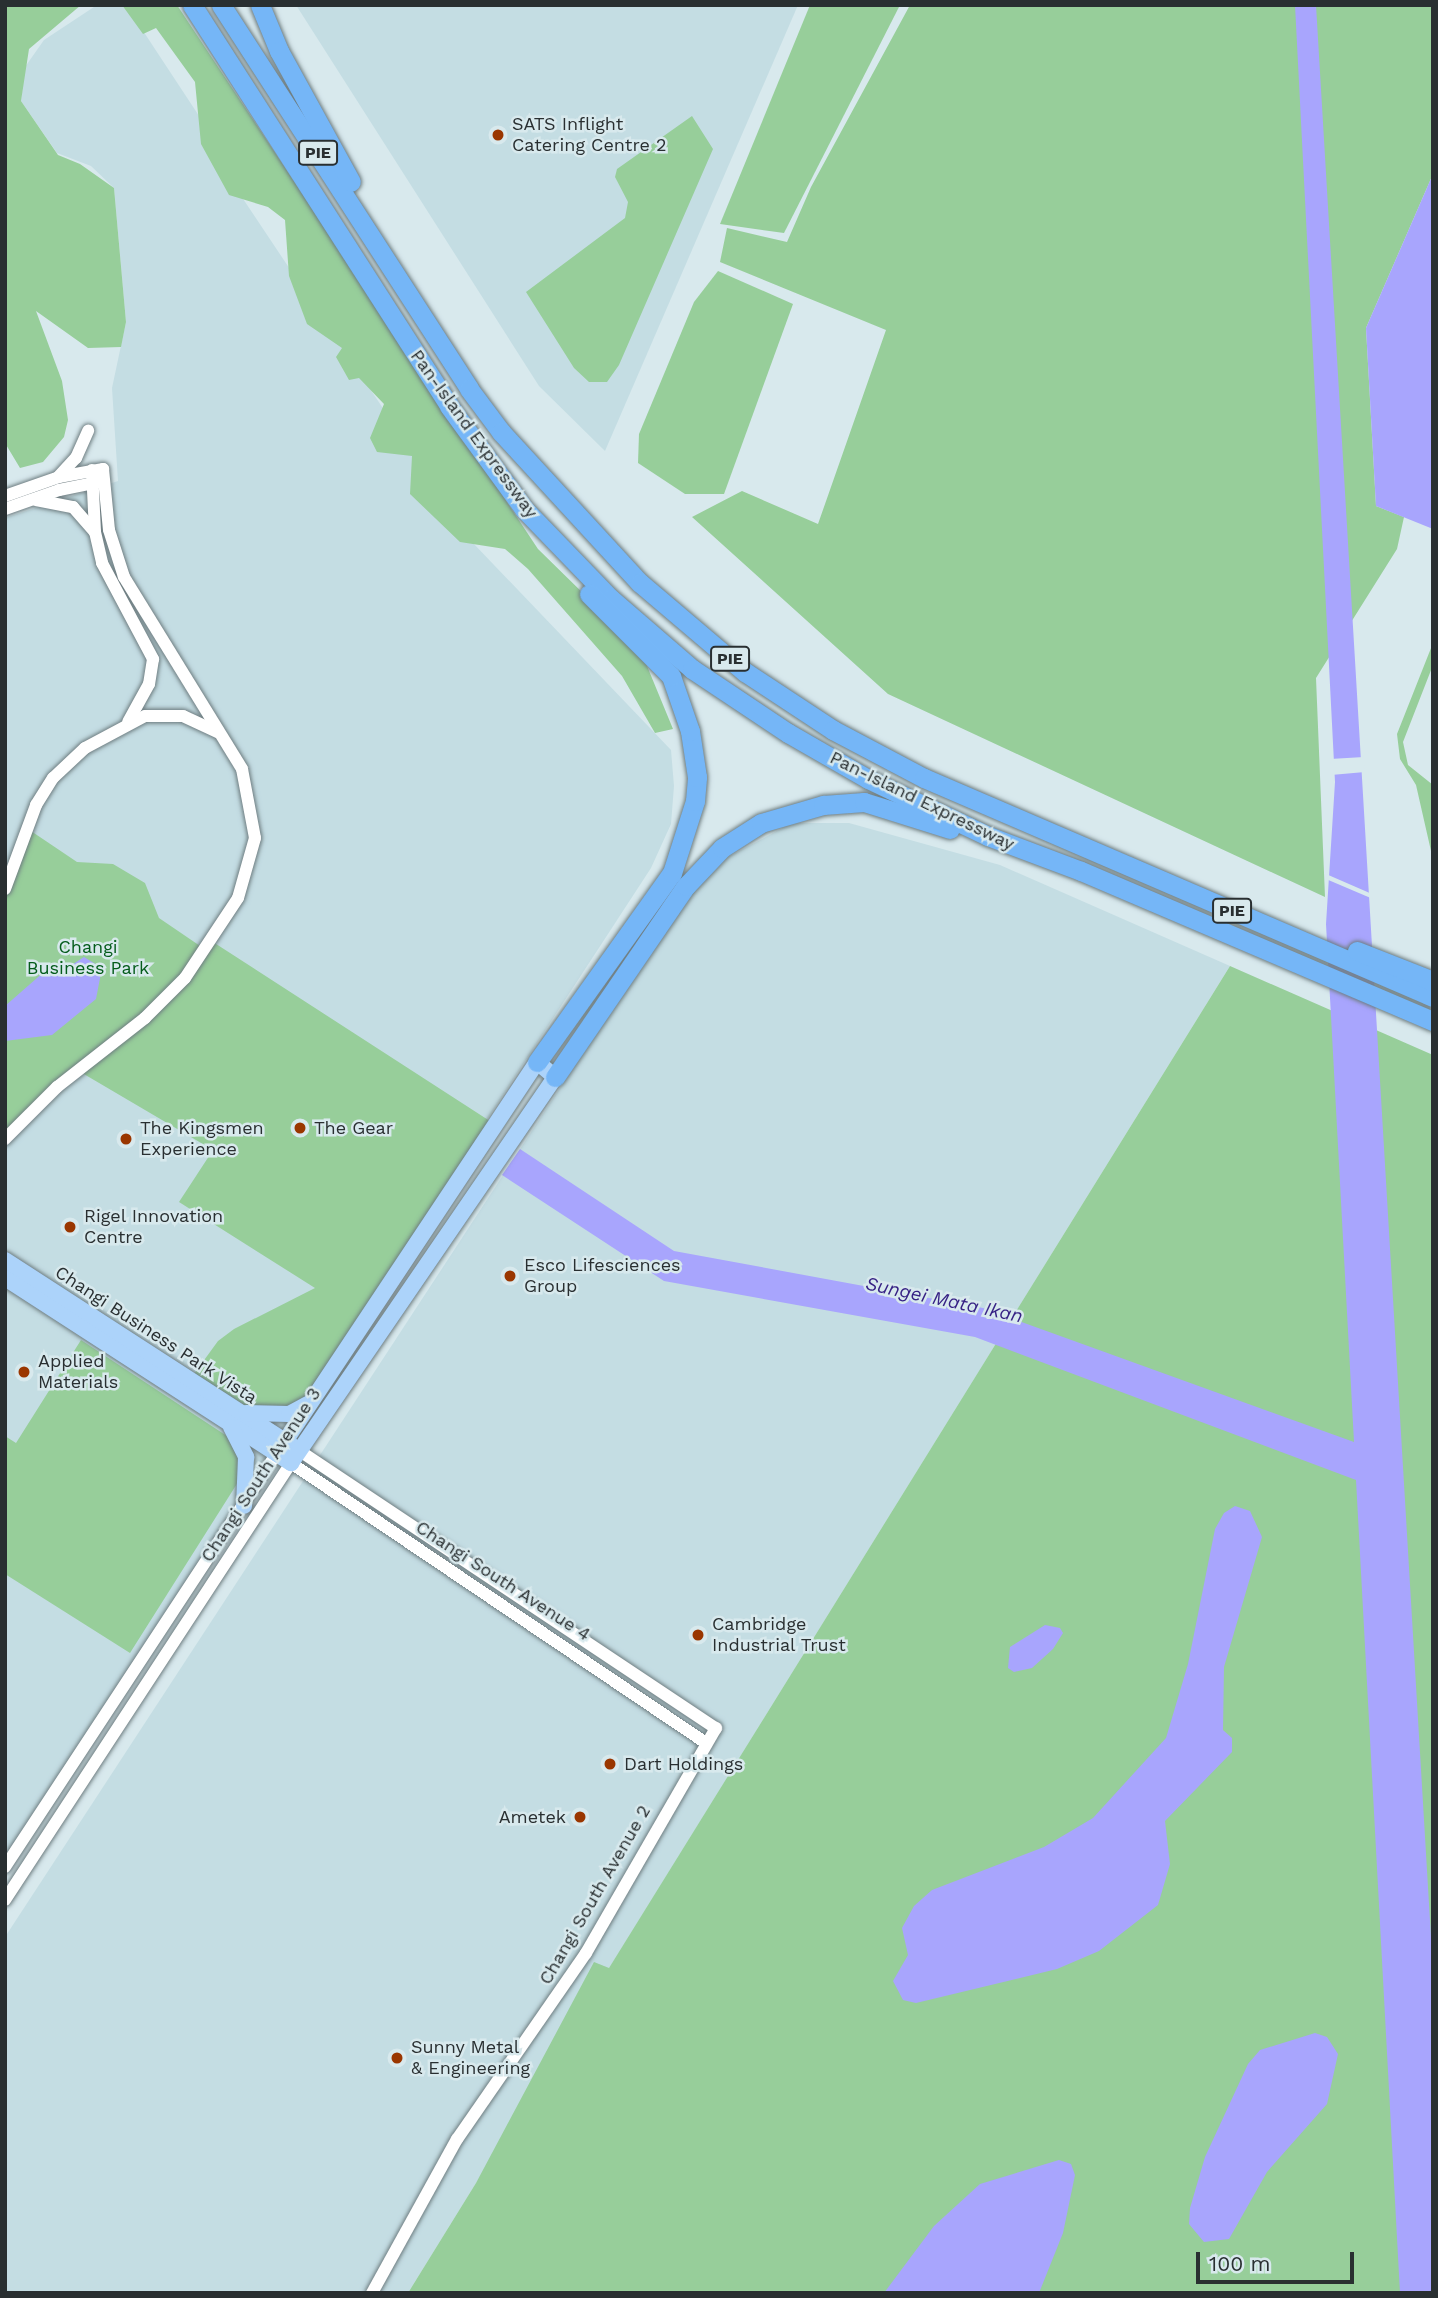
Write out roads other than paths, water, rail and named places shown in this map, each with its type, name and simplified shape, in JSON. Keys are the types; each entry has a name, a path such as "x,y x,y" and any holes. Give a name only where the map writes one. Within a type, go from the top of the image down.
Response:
{"highway":[{"name":"Pan-Island Expressway","path":"191,5 449,405 524,509 611,599 692,669 857,772 988,836 1433,1021"},
{"name":"Pan-Island Expressway","path":"221,5 415,300 469,390 501,432 640,583 745,672 788,702 924,778 1383,968"},
{"path":"261,7 415,300"},
{"path":"524,509 540,545 671,676 690,731 696,777 691,823 671,873 537,1062"},
{"path":"555,1077 686,886 722,848 761,823 823,805 864,802 964,834 988,836"},
{"path":"1383,968 1433,981"},
{"name":"PIE","path":"1383,968 1433,997"}],"main road":[{"path":"537,1062 555,1077"},
{"name":"Changi South Avenue 3","path":"281,1448 537,1062"},
{"name":"Changi South Avenue 3","path":"296,1457 555,1077"},
{"name":"Changi Business Park Vista","path":"5,1260 281,1448"},
{"name":"Changi Business Park Vista","path":"5,1278 234,1417"},
{"path":"244,1506 246,1457 234,1417 289,1415 316,1397"},
{"name":"Changi South Avenue 4","path":"281,1448 296,1457"}],"street":[{"path":"59,477 76,458 88,430"},
{"path":"5,496 59,477 98,476"},
{"path":"5,509 98,476"},
{"path":"98,476 95,532 102,564 149,646 152,670 128,722"},
{"path":"5,1139 57,1087 176,987 225,923 246,880 255,825 242,769 124,577 109,530 98,476"},
{"path":"29,499 73,507 95,532"},
{"path":"5,889 36,805 53,778 85,747 128,722 145,716 183,716 220,735"},
{"name":"Changi South Avenue 3","path":"7,1862 281,1448"},
{"name":"Changi South Avenue 4","path":"296,1457 716,1728"},
{"name":"Changi South Avenue 4","path":"296,1457 706,1743"},
{"name":"Changi South Avenue 3","path":"5,1900 296,1457"},
{"name":"Changi South Avenue 2","path":"372,2293 457,2139 586,1952 716,1728"}],"place":[{"name":"SATS Inflight Catering Centre 2","path":"498,135"},
{"name":"The Gear","path":"300,1128"},
{"name":"The Kingsmen Experience","path":"126,1139"},
{"name":"Rigel Innovation Centre","path":"70,1227"},
{"name":"Esco Lifesciences Group","path":"510,1276"},
{"name":"Applied Materials","path":"24,1372"},
{"name":"Cambridge Industrial Trust","path":"698,1635"},
{"name":"Dart Holdings","path":"610,1764"},
{"name":"Ametek","path":"580,1817"},
{"name":"Sunny Metal & Engineering","path":"397,2058"}],"park label":[{"name":"Changi Business Park","path":"88,958"}],"water label":[{"name":"Sungei Mata Ikan","path":"944,1300"}]}
